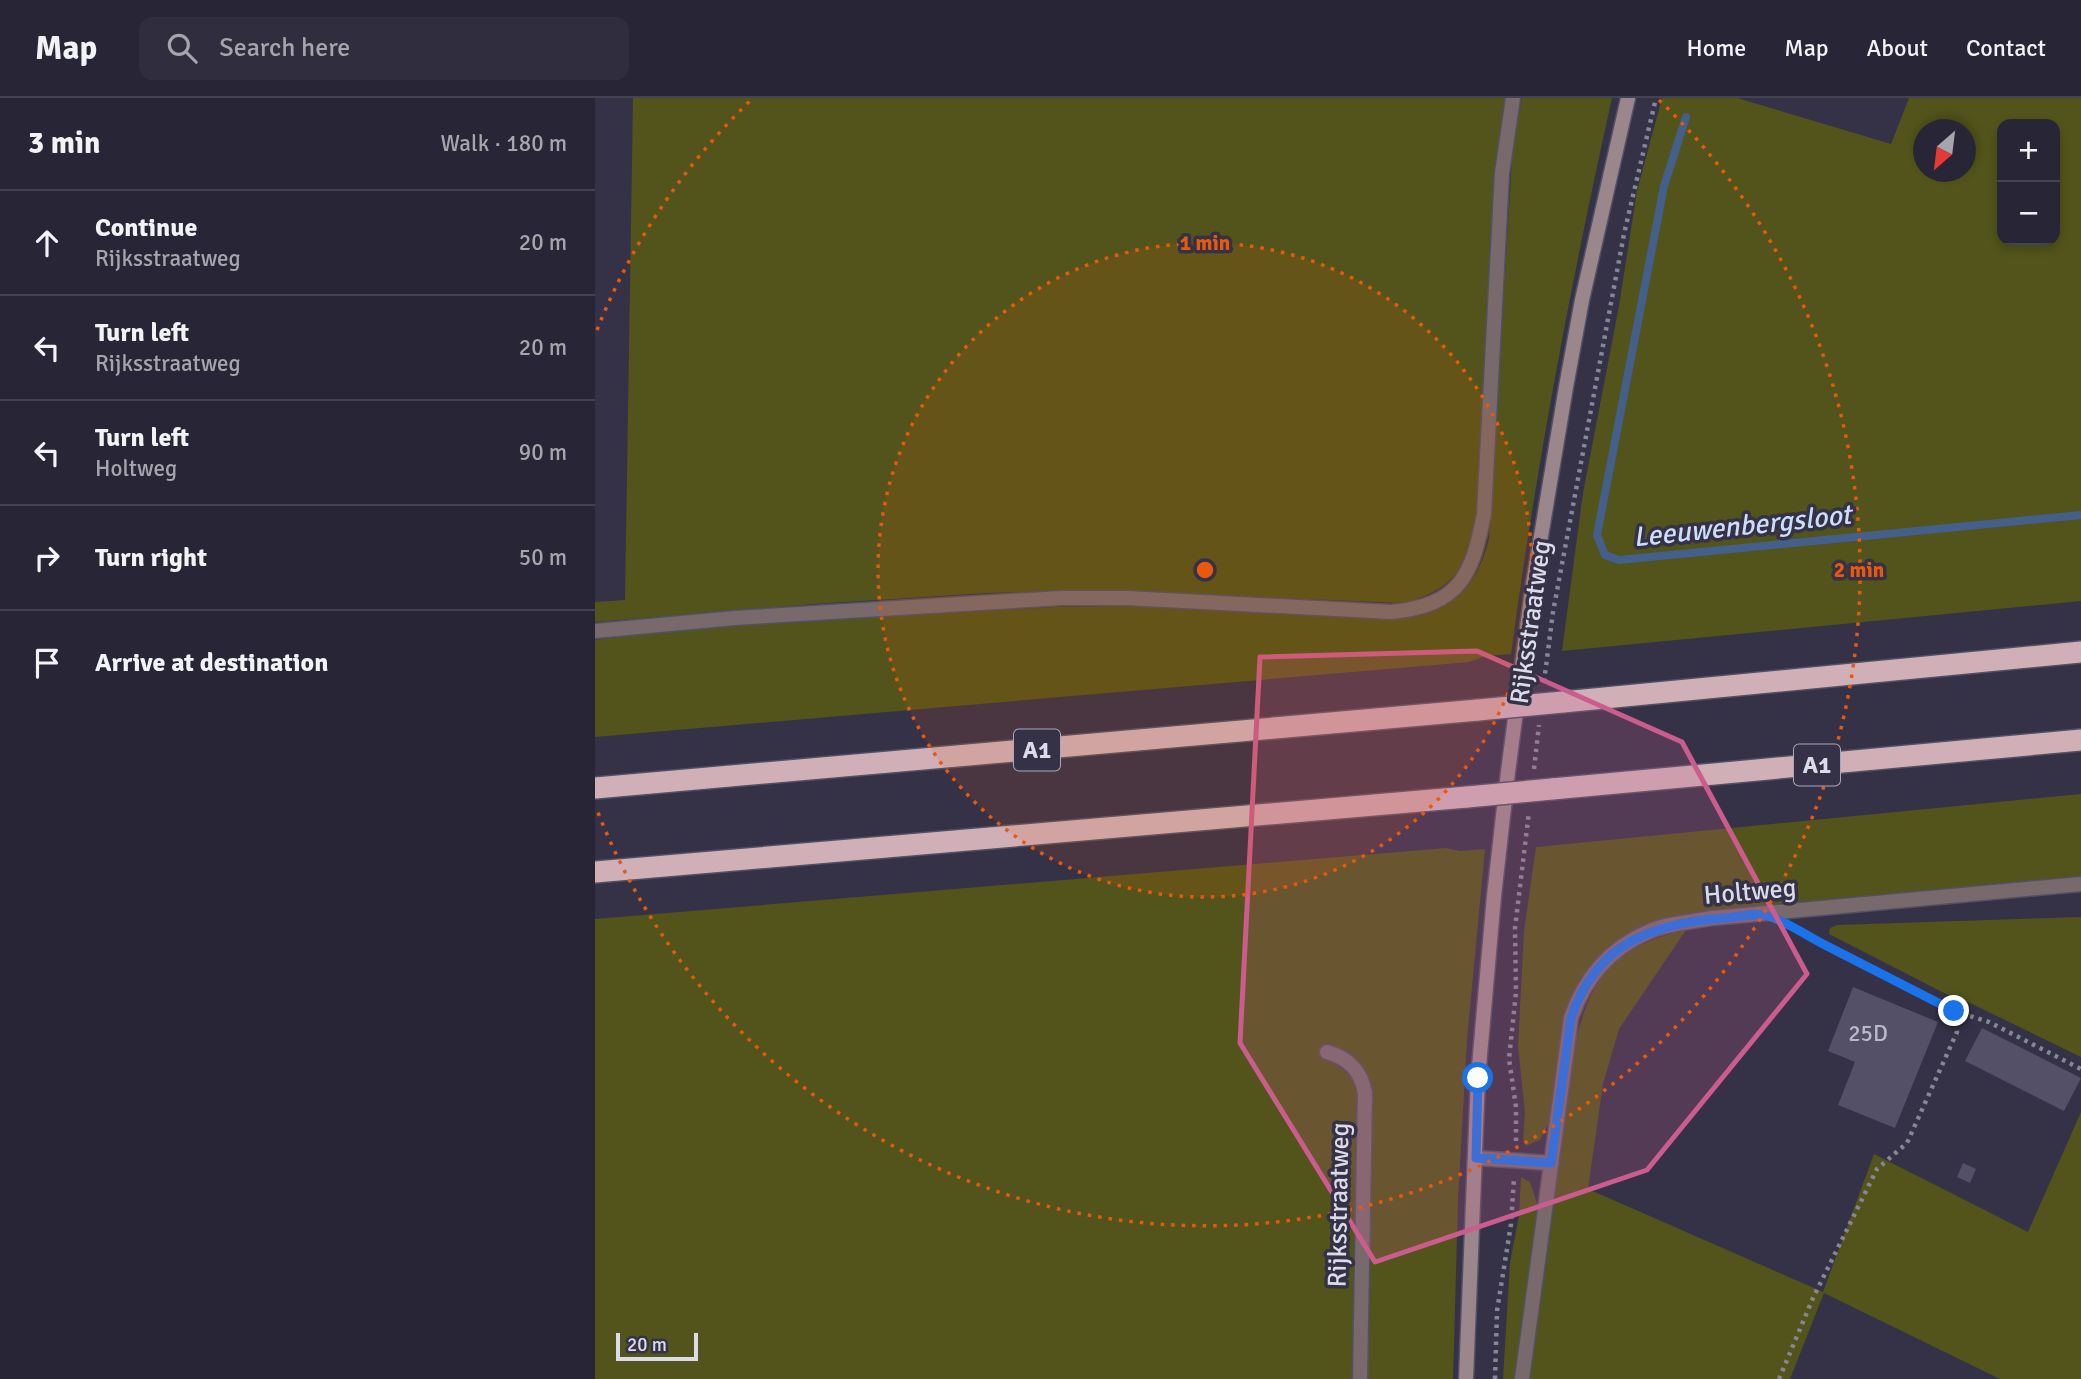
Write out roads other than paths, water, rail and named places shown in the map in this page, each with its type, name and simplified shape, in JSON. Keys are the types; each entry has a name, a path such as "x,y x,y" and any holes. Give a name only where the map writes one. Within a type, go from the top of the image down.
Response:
{"highway":[{"name":"A1","path":"595,788 1478,710 2081,652"},
{"name":"A1","path":"595,872 1467,797 2081,740"}],"main road":[{"name":"Rijksstraatweg","path":"1466,1379 1478,1078 1494,896 1532,590 1582,300 1628,98"}],"street":[{"path":"595,631 735,618 1061,598 1127,598 1391,612 1430,605 1459,584 1471,568 1483,514 1502,173 1513,98"},
{"name":"Holtweg","path":"1551,1163 1571,1018 1577,1000 1601,964 1619,949 1648,932 1670,925 1712,919 2081,884"},
{"name":"Rijksstraatweg","path":"1327,1052 1348,1061 1361,1077 1365,1093 1360,1379"},
{"path":"1476,1158 1551,1163 1521,1379"}],"waterway":[{"name":"Leeuwenbergsloot","path":"1686,117 1664,186 1597,535 1605,555 1619,560 2081,515"}]}
